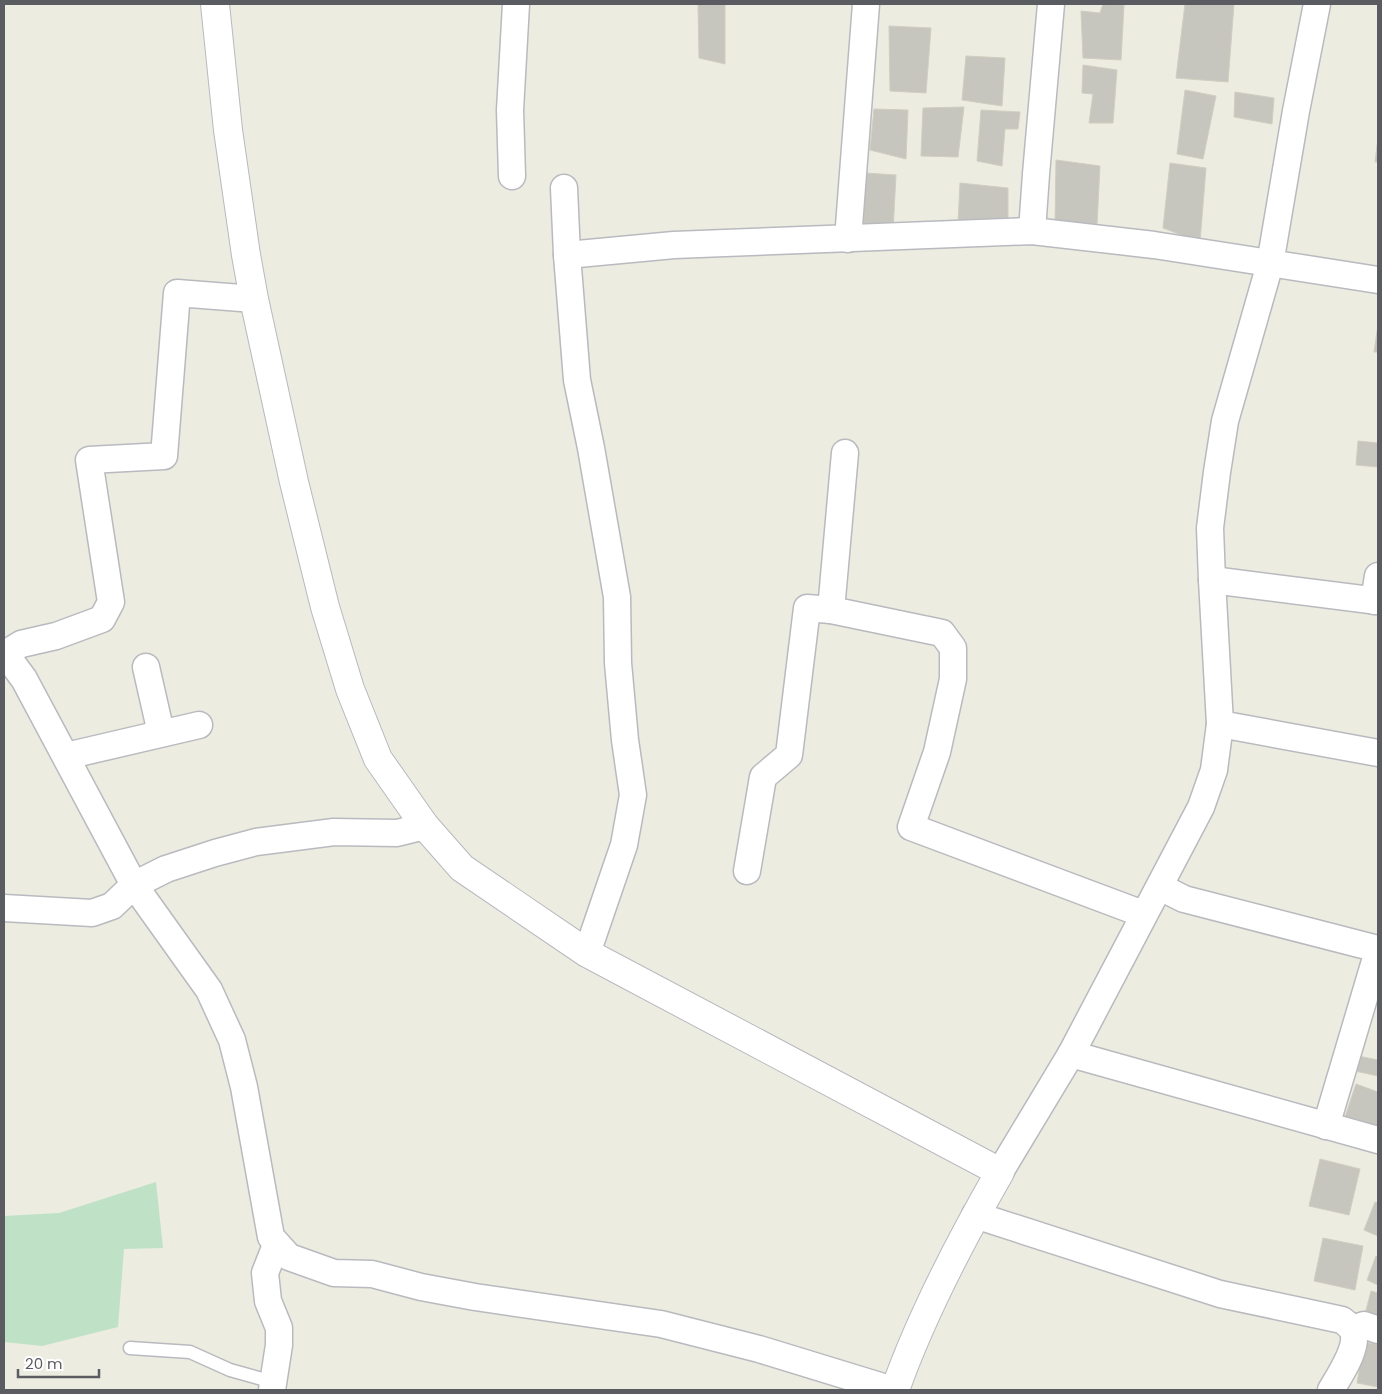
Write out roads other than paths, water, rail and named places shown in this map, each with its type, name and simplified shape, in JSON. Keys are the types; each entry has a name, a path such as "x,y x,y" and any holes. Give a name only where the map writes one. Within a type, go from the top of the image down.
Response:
{"street":[{"path":"215,4 230,140 254,299 294,482 325,607 350,689 378,759 425,826 462,868 587,953 1000,1172"},
{"path":"512,176 510,110 516,4"},
{"path":"848,239 866,4"},
{"path":"1032,231 1051,4"},
{"path":"254,299 177,293 164,456 89,460 111,602 102,620 56,636 21,644 4,653 24,679 134,885 209,990 232,1040 244,1087 271,1237 276,1245 289,1257 334,1273 372,1274 421,1287 475,1298 661,1324 759,1349 894,1390 918,1332 975,1216 1071,1054 1201,807 1214,770 1220,724 1210,528 1225,421 1270,264 1296,111 1317,4"},
{"path":"564,188 567,255 577,380 592,448 617,597 618,663 625,740 633,795 624,845 587,953"},
{"path":"567,255 674,245 1032,231 1154,245 1378,280"},
{"path":"831,610 845,454"},
{"path":"1212,580 1377,593"},
{"path":"747,871 763,777 789,755 807,608 831,610 942,633 953,648 953,679 937,752 911,827 1143,914"},
{"path":"146,667 161,734"},
{"path":"1220,724 1378,753"},
{"path":"66,756 199,725"},
{"path":"4,908 92,913 112,906 134,885 166,869 256,842 334,832 397,833 425,826"},
{"path":"1160,887 1184,899 1378,950 1326,1126"},
{"path":"1071,1054 1378,1140"},
{"path":"975,1216 1220,1294 1342,1320 1352,1329 1354,1339 1350,1356 1331,1390"},
{"path":"272,1386 279,1345 279,1328 268,1301 265,1273 276,1245"},
{"path":"1352,1329 1364,1325 1378,1330"}],"lane":[{"path":"130,1348 190,1352 272,1386"}]}
